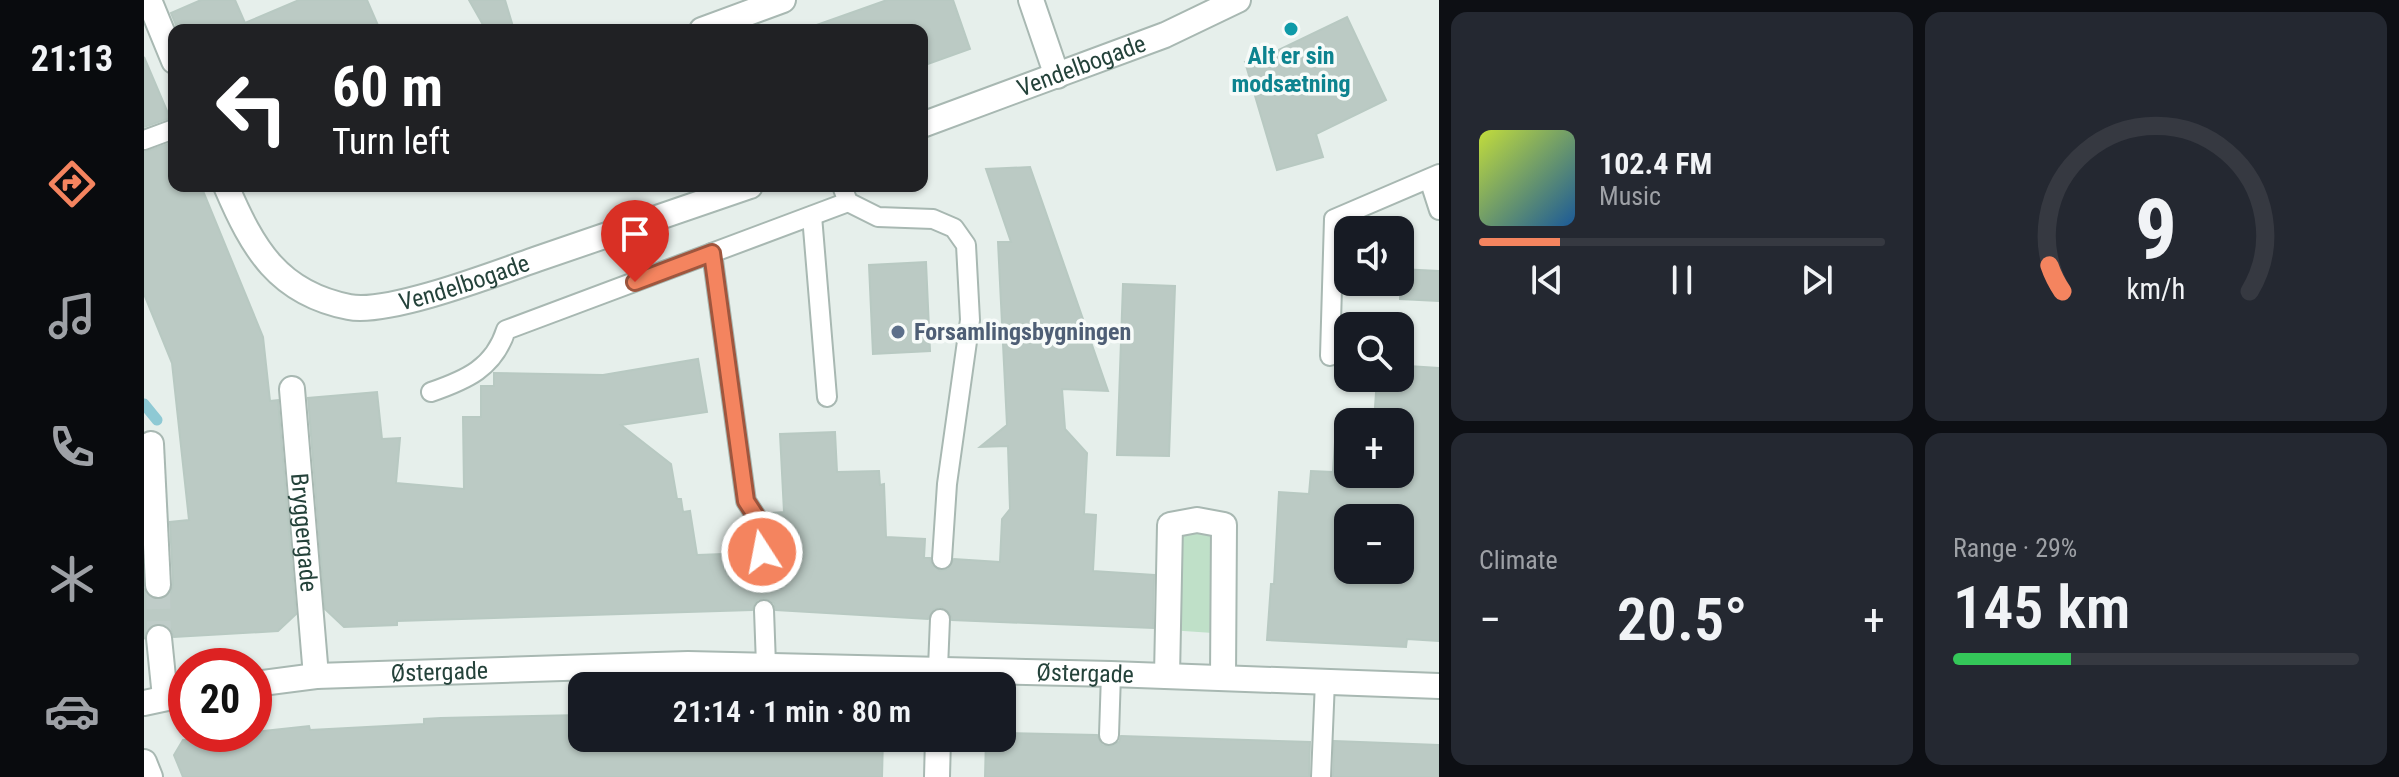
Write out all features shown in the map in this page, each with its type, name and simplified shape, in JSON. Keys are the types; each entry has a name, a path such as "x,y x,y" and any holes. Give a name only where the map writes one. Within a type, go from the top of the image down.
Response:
{"street":[{"path":"149,0 168,46"},
{"path":"714,24 752,5 783,0"},
{"path":"1031,0 1057,76"},
{"name":"Vendelbogade","path":"928,123 1165,35 1238,0"},
{"name":"Vendelbogade","path":"229,192 254,243 276,273 305,293 352,308 393,304 461,285 732,192"},
{"name":"Bryggergade","path":"292,389 316,676"},
{"path":"151,444 158,585"},
{"path":"1167,676 1170,525 1197,520 1224,525 1223,677"},
{"path":"159,638 165,698"},
{"name":"Østergade","path":"272,682 316,676 688,664 766,665 866,672"},
{"name":"Østergade","path":"1016,676 1111,674 1439,686"},
{"path":"937,777 938,752"},
{"path":"144,762 150,777"}],"lane":[{"path":"144,140 168,131"},
{"path":"1330,356 1334,219 1434,177 1439,210"},
{"path":"431,392 461,382 481,368 501,348 506,330 812,216 845,194 878,217 933,219 954,228 966,245 970,320 947,484 942,559"},
{"path":"812,216 827,397"},
{"path":"712,253 746,501 761,524 762,552"},
{"path":"764,610 766,665"},
{"path":"938,672 940,619"},
{"path":"1109,735 1111,674"},
{"path":"1321,777 1325,681"}],"green space":[{"path":"1176,529 1219,532 1213,633 1169,630"}],"building":[{"path":"201,0 235,0 245,23 299,0 367,0 377,24 176,24 171,13"},
{"path":"469,0 505,0 512,24 483,24"},
{"path":"887,0 953,0 970,49 928,64 928,24 820,24"},
{"path":"1347,17 1386,100 1316,134 1323,157 1277,170 1245,62 1266,56"},
{"path":"144,57 168,119 144,127"},
{"path":"168,144 168,192 203,192 263,337 270,401 278,400 296,614 278,631 174,637 171,629 158,623 150,626 144,639 144,589 150,598 158,600 171,592 170,522 189,520 172,363 144,294 144,152"},
{"path":"1030,167 1108,391 1062,389 1065,429 1087,453 1084,514 1096,515 1093,571 1154,575 1153,628 952,620 950,613 941,607 934,609 928,619 776,610 774,603 764,598 757,600 752,610 397,621 397,625 344,627 325,609 308,398 377,392 382,439 400,438 396,483 464,489 463,417 481,417 481,386 494,386 494,373 603,375 698,359 707,412 621,425 671,464 677,499 681,499 683,512 690,511 697,555 750,553 757,563 769,562 774,552 772,513 784,512 780,434 835,432 837,472 879,471 880,485 884,484 886,537 925,539 924,558 930,558 932,565 940,571 948,569 954,559 1000,562 1002,519 1010,509 1008,446 980,447 1007,425 998,242 1011,242 986,169"},
{"path":"926,262 930,351 873,354 869,265"},
{"path":"1414,270 1439,271 1439,301 1400,299 1400,296 1414,296"},
{"path":"1123,284 1175,286 1169,456 1117,455"},
{"path":"1414,366 1439,368 1439,641 1407,639 1406,647 1267,640 1271,584 1274,584 1279,492 1309,494 1311,471 1333,472 1334,457 1334,488 1414,488 1414,408 1375,408 1376,392 1414,392"},
{"path":"568,715 568,752 883,752 882,777 183,777 174,755 176,752 272,752 272,730 309,726 310,730 424,724 424,719"},
{"path":"1016,733 1097,735 1102,745 1109,747 1119,742 1121,736 1310,742 1309,777 985,777 986,752 1016,752"},
{"path":"1334,741 1439,745 1439,777 1333,777"}],"waterway":[{"path":"144,404 157,420"}],"tunnel":[{"path":"158,585 159,638"}],"place":[{"name":"Alt er sin modsætning","path":"1291,29"},
{"name":"Forsamlingsbygningen","path":"898,332"}],"route":[{"path":"635,282 712,253 746,501 761,524 762,552"}]}
